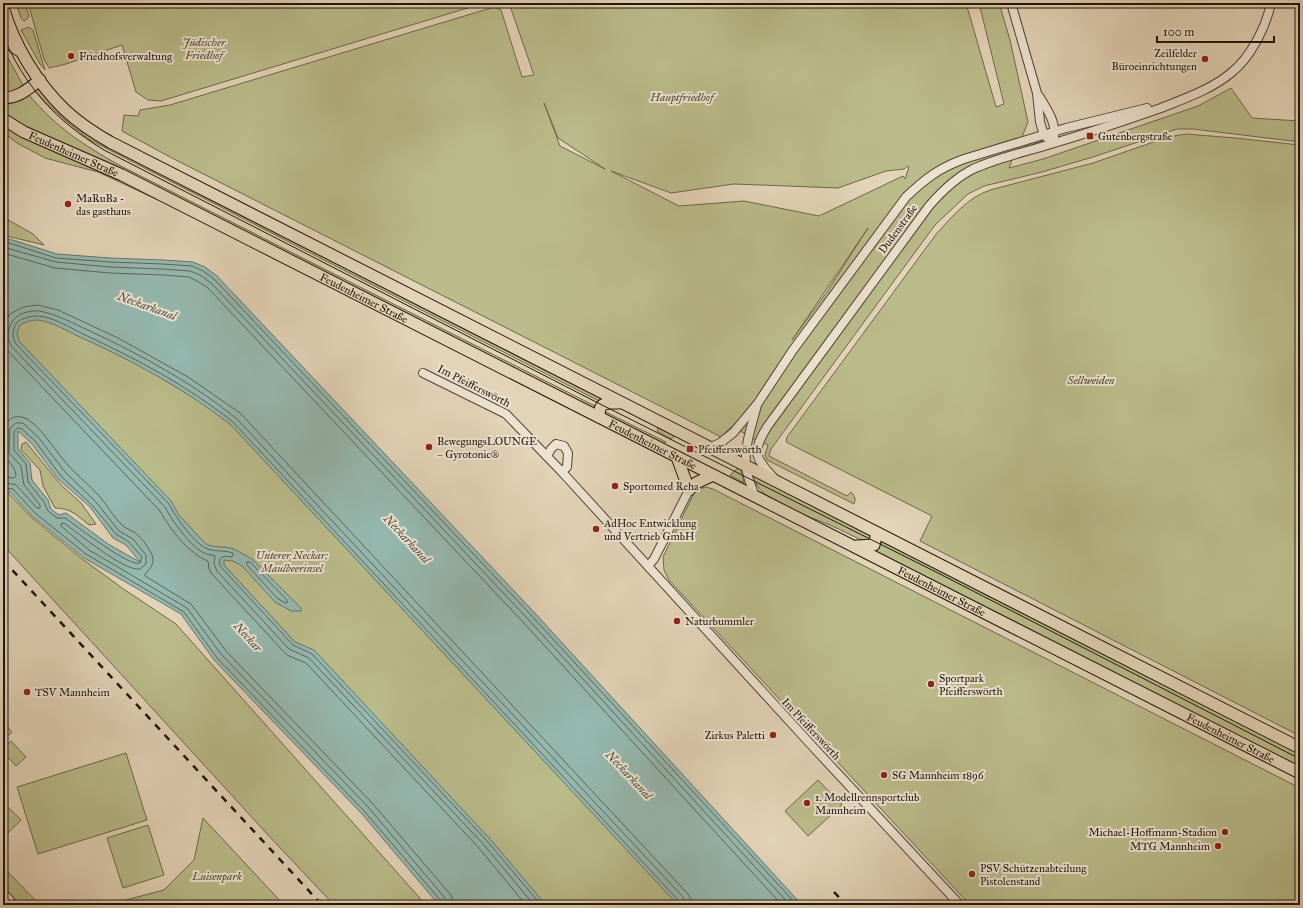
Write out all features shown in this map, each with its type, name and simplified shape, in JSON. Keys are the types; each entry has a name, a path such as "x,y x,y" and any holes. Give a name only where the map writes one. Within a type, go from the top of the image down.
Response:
{"main road":[{"path":"3,7 15,39 22,52"},
{"path":"3,38 22,52"},
{"name":"Feudenheimer Straße","path":"22,52 40,80 64,108 96,134 135,156 1300,748"},
{"path":"3,98 10,98 23,94 40,80"},
{"name":"Feudenheimer Straße","path":"3,120 24,132 122,175 855,546 1300,774"},
{"path":"599,417 600,408 604,403 622,403"},
{"path":"677,457 689,490 696,483 714,475"},
{"path":"855,546 874,545 877,533"}],"street":[{"path":"1011,3 1038,93 1051,119 1055,132 1053,144"},
{"name":"Dudenstraße","path":"781,484 760,462 757,453 757,445 767,427 929,206 942,191 958,178 973,169 988,163 1108,127 1209,88 1232,73 1256,43 1267,22 1271,3"},
{"path":"1038,93 1040,122 1044,135 1053,144"},
{"name":"Dudenstraße","path":"709,448 720,443 733,433 758,403 793,350 906,197 926,179 950,164 964,158 1055,132 1172,103"},
{"name":"Im Pfeifferswörth","path":"423,373 506,414 562,472 960,905"},
{"name":"Dudenstraße","path":"755,496 749,483 746,466 748,444 758,403"},
{"path":"546,456 556,444 564,446 568,453 567,467 562,472"},
{"path":"648,566 654,559 689,490"},
{"path":"3,893 14,905"}],"green space":[{"path":"16,3 25,3 29,16 24,21 21,18"},
{"name":"Jüdischer Friedhof","path":"28,3 484,3 161,101 148,100 136,92 122,45 66,64 49,68 44,59"},
{"name":"Hauptfriedhof","path":"509,3 966,3 996,107 1004,104 979,3 999,3 1010,40 1028,122 1018,147 1042,140 1043,141 1016,150 1009,168 1043,159 1198,106 1231,88 1252,118 1300,121 1300,142 1193,129 1177,129 1093,157 1042,172 984,186 968,194 935,225 771,449 769,456 847,496 851,492 855,498 854,504 767,460 765,455 768,445 753,439 753,437 731,427 721,437 172,158 122,131 124,115 138,116 140,110 170,105 494,7 501,10 522,77 534,75","holes":["544,103 558,138 605,169 560,146","908,166 909,167 905,179 903,176 819,216 744,201 679,206 611,171 671,193 734,184 838,188 886,171 904,169","868,228 827,292 792,340"]},
{"path":"28,27 33,30 45,70 40,64 21,30"},
{"path":"3,49 24,87 3,94"},
{"path":"40,88 97,140 112,149 602,398 599,401 90,140 61,117 35,91"},
{"path":"29,95 39,107 60,126 93,150 119,165 595,406 594,409 126,172 24,127 3,114 3,101 17,101"},
{"path":"3,126 17,134 159,198 158,200 98,172 45,158 17,143 3,132"},
{"name":"Sellweiden","path":"1186,134 1300,145 1300,736 920,541 932,516 786,442 787,437 937,233 967,203 982,193 990,190 1093,163 1168,137"},
{"path":"3,217 33,234 44,245 3,235"},
{"name":"Unterer Neckar: Maulbeerinsel","path":"43,318 138,364 209,407 227,420 679,905 535,905 17,339 15,333 22,319"},
{"path":"602,410 666,442 663,444 602,413"},
{"path":"658,428 675,436 671,439 657,431"},
{"path":"26,442 60,484 81,503 96,524 89,525 66,509 55,508 43,486 40,470 21,450 22,444"},
{"path":"738,468 741,469 744,483 730,475"},
{"path":"752,475 871,535 872,539 867,543 830,525 785,507 764,494"},
{"name":"Sportpark Pfeifferswörth","path":"706,487 713,489 1300,788 1300,905 970,905 669,580 664,570 663,557 694,493 699,489"},
{"path":"3,493 9,494 32,518 81,558 122,588 176,624 426,905 334,905 268,835 3,545"},
{"path":"883,541 1300,753 1300,768 875,552"},
{"path":"853,550 1300,778 1300,780 852,552"},
{"path":"3,722 12,732 3,740"},
{"path":"11,741 26,757 16,766 3,752 3,749"},
{"path":"126,753 147,820 38,854 17,787"},
{"path":"818,780 842,805 808,836 785,811"},
{"path":"7,806 21,820 3,838 3,809"},
{"name":"Luisenpark","path":"203,818 284,905 107,905 164,890 194,860"},
{"path":"148,825 164,875 123,888 107,838"},
{"path":"3,867 40,905 3,905"}],"water":[{"path":"3,237 57,254 193,262 205,267 217,276 533,611 802,905 678,905 231,425 195,399 158,376 100,346 44,321 33,320 20,325 17,333 19,341 172,502 178,514 203,541 208,545 234,549 252,559 301,608 301,611 291,611 275,602 242,566 233,561 224,560 224,565 295,642 314,650 490,839 546,905 439,905 362,814 214,660 181,614 84,558 32,516 10,492 3,492","holes":["18,431 32,444 58,479 90,507 113,538 126,545 140,562 108,544 66,513 59,515 51,509 48,500 32,480 30,463 18,449"]}],"tram line":[{"path":"3,36 22,72 44,101 71,127 104,150 602,405 938,573 1300,759"}],"railway":[{"path":"3,560 322,905"},
{"path":"834,892 846,905"}],"place":[{"name":"Friedhofsverwaltung","path":"71,56"},
{"name":"Zeilfelder Büroeinrichtungen","path":"1205,59"},
{"name":"Gutenbergstraße","path":"1090,136"},
{"name":"MaRuBa - das gasthaus","path":"68,204"},
{"name":"BewegungsLOUNGE – Gyrotonic®","path":"429,447"},
{"name":"Pfeifferswörth","path":"690,449"},
{"name":"Sportomed Reha","path":"615,486"},
{"name":"AdHoc Entwicklung und Vertrieb GmbH","path":"596,529"},
{"name":"Naturbummler","path":"677,621"},
{"name":"Sportpark Pfeifferswörth","path":"931,684"},
{"name":"TSV Mannheim","path":"27,692"},
{"name":"Zirkus Paletti","path":"773,735"},
{"name":"SG Mannheim 1896","path":"884,775"},
{"name":"1. Modellrennsportclub Mannheim","path":"807,803"},
{"name":"Michael-Hoffmann-Stadion","path":"1225,832"},
{"name":"MTG Mannheim","path":"1218,846"},
{"name":"PSV Schützenabteilung Pistolenstand","path":"972,874"}],"water label":[{"name":"Neckarkanal","path":"147,306"},
{"name":"Neckarkanal","path":"407,539"},
{"name":"Neckar","path":"248,637"},
{"name":"Neckarkanal","path":"629,775"}]}
